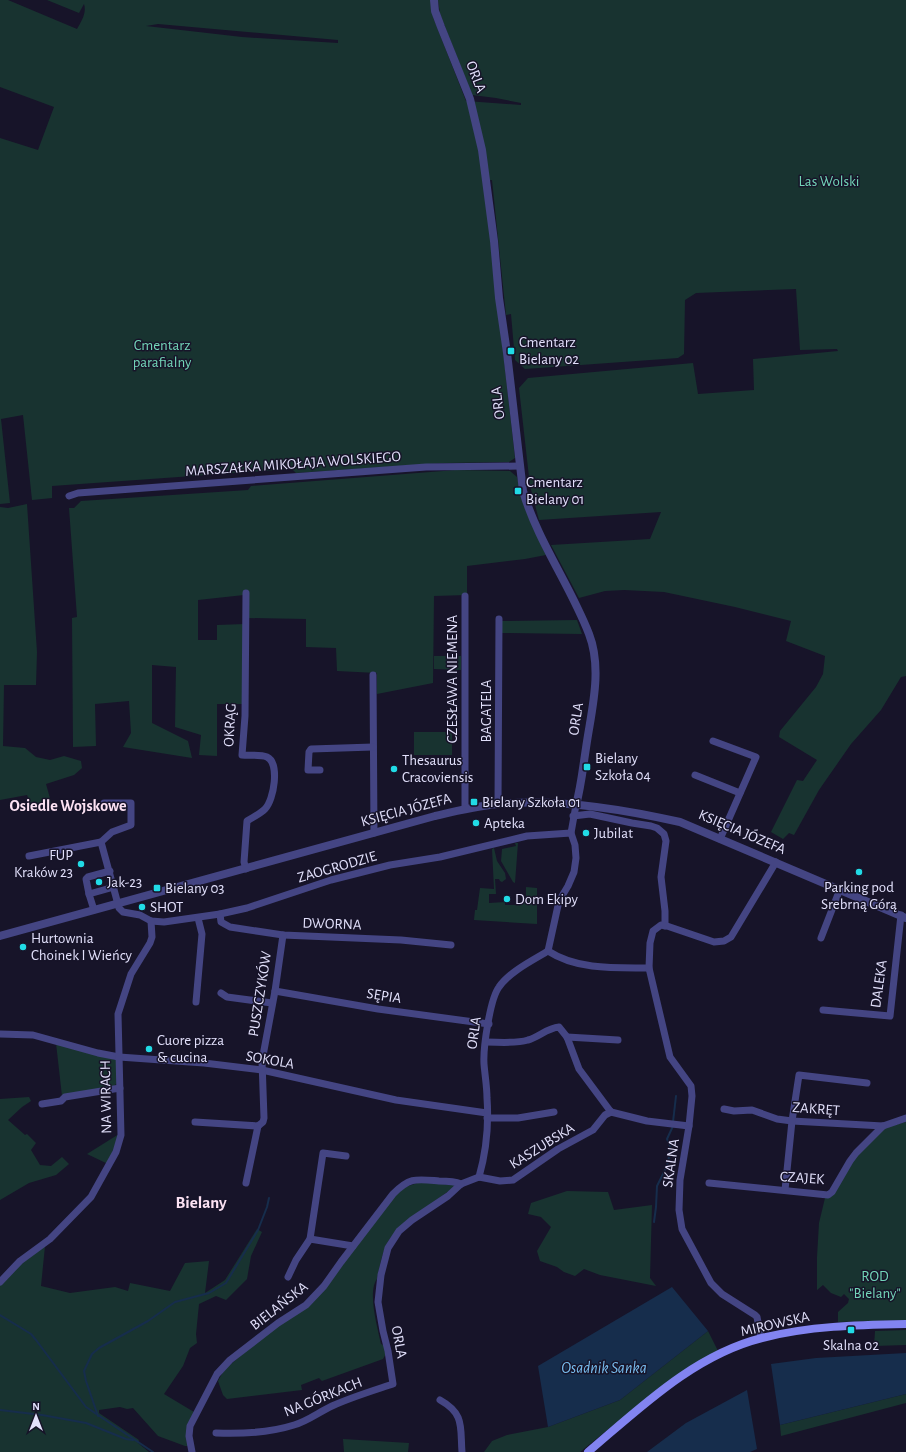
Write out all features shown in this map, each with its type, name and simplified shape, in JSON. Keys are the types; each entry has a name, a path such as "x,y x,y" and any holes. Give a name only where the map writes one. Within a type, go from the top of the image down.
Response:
{"main road":[{"name":"MIROWSKA","path":"588,1452 648,1401 711,1358 761,1338 791,1332 830,1327 906,1324"}],"street":[{"name":"ORLA","path":"392,1384 388,1351 382,1331 378,1302 381,1275 388,1248 396,1235 407,1224 448,1196 461,1184 479,1177 484,1161 487,1116 484,1063 494,997 499,986 510,975 548,951 559,901 574,872 576,858 575,845 571,833 593,702 595,678 593,652 589,636 574,602 529,512 523,491 482,150 470,99 435,11 434,0"},
{"name":"MARSZAŁKA MIKOŁAJA WOLSKIEGO","path":"69,496 86,492 426,467 520,466"},
{"name":"OKRĄG","path":"246,593 242,756 262,756 269,758 272,762 274,783 272,795 265,808 247,821 244,862 246,869"},
{"name":"CZESŁAWA NIEMENA","path":"465,596 465,809"},
{"name":"BAGATELA","path":"498,804 499,619"},
{"path":"373,675 374,833"},
{"path":"713,741 756,757 720,839"},
{"path":"320,770 308,770 308,752 311,748 373,747"},
{"path":"695,775 740,793"},
{"name":"KSIĘCIA JÓZEFA","path":"0,936 465,809 498,804 544,802 662,817 692,826 903,916"},
{"path":"29,856 101,842 112,832 131,825 130,803 104,803"},
{"path":"573,816 590,814 651,826 657,828 664,834 666,841 661,877 665,911 665,926 714,942 724,941 730,937 776,862"},
{"name":"ZAOGRODZIE","path":"118,904 119,908 123,912 140,915 151,921 164,922 198,918 247,908 331,880 390,865 440,857 527,836 571,833"},
{"path":"101,842 118,904"},
{"path":"94,910 86,879 88,876 110,871"},
{"path":"89,894 114,887"},
{"path":"821,938 840,889"},
{"name":"DWORNA","path":"220,914 222,922 230,927 283,935 401,940 451,945"},
{"name":"DALEKA","path":"824,1010 890,1016 903,916"},
{"path":"196,1002 202,934 198,918"},
{"name":"NA WIRACH","path":"0,1282 20,1261 50,1239 91,1197 116,1152 121,1135 117,1030 119,1007 130,974 150,943 152,936 151,921"},
{"name":"SKALNA","path":"665,926 661,925 652,934 650,943 649,968 670,1057 691,1086 692,1100 689,1126 680,1180 679,1210 682,1229 711,1283 722,1294 757,1317 761,1338"},
{"name":"PUSZCZYKÓW","path":"246,1183 258,1126 263,1122 264,1118 262,1070 283,935"},
{"path":"548,951 560,958 584,965 613,968 649,968"},
{"name":"SĘPIA","path":"275,991 378,1009 489,1024"},
{"path":"221,993 228,997 272,1003"},
{"path":"486,1042 526,1041 538,1037 551,1028 559,1027 567,1037 579,1069 611,1112 647,1121 689,1126"},
{"name":"SOKOLA","path":"0,1034 33,1035 98,1054 119,1057 204,1063 262,1070 396,1100 487,1116"},
{"path":"567,1037 618,1040"},
{"path":"785,1190 792,1121 799,1074 867,1083"},
{"path":"42,1104 61,1101 65,1097 120,1088"},
{"name":"ZAKRĘT","path":"724,1109 734,1111 752,1110 777,1119 792,1121 883,1126 906,1118"},
{"path":"487,1116 518,1118 554,1112"},
{"name":"KASZUBSKA","path":"479,1177 500,1181 513,1180 558,1149 593,1130 605,1115 611,1112"},
{"path":"195,1122 258,1126"},
{"name":"CZAJEK","path":"709,1183 828,1195 832,1192 856,1153 883,1126"},
{"path":"288,1277 296,1260 310,1239 323,1152 346,1156"},
{"name":"BIELAŃSKA","path":"192,1452 189,1436 190,1426 217,1374 230,1360 278,1323 306,1305 324,1286 393,1194 402,1185 415,1180 424,1179 456,1182 461,1184"},
{"path":"310,1239 353,1246"},
{"name":"NA GÓRKACH","path":"216,1433 234,1434 260,1432 294,1425 313,1418 331,1407 392,1384"},
{"path":"440,1400 449,1405 459,1417 462,1452"}],"green space":[{"path":"0,0 8,0 77,29 84,14 84,4 79,13 47,0 431,0 433,17 466,101 521,105 521,103 472,95 440,14 438,0 906,0 906,676 901,677 881,710 851,744 819,790 794,835 789,833 783,839 771,832 797,780 803,781 817,760 779,737 780,731 816,687 823,674 825,656 786,641 791,621 735,607 664,592 624,590 605,591 579,598 551,545 650,539 661,512 539,520 530,486 519,388 528,378 693,363 698,394 754,390 753,359 838,351 837,349 800,350 796,289 696,293 685,300 684,354 678,358 525,369 515,360 511,314 506,315 492,180 484,181 515,458 509,462 444,463 296,473 292,469 52,486 52,498 32,500 23,415 1,419 10,503 0,504 0,138 38,150 54,107 0,87","holes":["158,24 338,40 338,43 242,37 146,26"]},
{"path":"456,470 510,471 517,477 524,506 546,555 467,566 467,595 434,596 433,683 377,694 377,673 337,671 336,648 306,647 306,619 247,618 247,589 244,595 198,600 198,640 217,640 217,625 245,624 242,704 217,704 217,756 199,755 201,735 175,727 176,667 152,665 152,723 188,741 192,758 123,747 131,733 129,701 95,704 96,746 73,747 72,618 77,617 69,508 74,508 81,501 248,490 251,486"},
{"path":"27,504 37,652 36,685 4,685 3,746 25,748 36,757 50,760 64,756 81,761 82,768 74,775 46,784 53,809 33,810 27,795 0,800 0,507 8,508"},
{"path":"577,620 582,634 501,633 501,621"},
{"path":"434,656 461,656 461,670 434,669"},
{"path":"414,732 452,732 452,755 414,755"},
{"path":"515,843 518,843 515,883 501,861 502,849 516,846"},
{"path":"494,848 497,861 505,873 506,879 502,882 499,879 495,879 496,894 489,894 489,903 505,902 505,905 516,905 516,902 526,902 526,887 537,888 537,924 474,920 480,888 494,889 492,849"},
{"path":"56,1043 116,1060 117,1083 113,1087 62,1096"},
{"path":"29,1097 31,1101 8,1120 25,1135 27,1134 36,1143 31,1150 40,1165 51,1166 62,1157 69,1164 56,1175 29,1183 0,1200 0,1099"},
{"name":"ROD \"Bielany\"","path":"906,1122 906,1320 838,1322 838,1312 848,1303 849,1299 844,1294 841,1297 831,1293 823,1285 817,1290 819,1223 825,1198 851,1162 886,1127"},
{"path":"119,1134 108,1164 87,1154"},
{"path":"420,1182 454,1185 454,1187 419,1212 394,1233 385,1249 373,1293 374,1311 381,1344 385,1346 387,1352 383,1359 322,1381 319,1378 301,1385 302,1390 227,1399 223,1395 218,1381 224,1370 270,1331 308,1306 394,1196 403,1188"},
{"path":"567,1191 608,1192 614,1210 652,1205 650,1278 656,1286 600,1275 584,1269 575,1276 540,1261 537,1251 551,1227 541,1217 528,1214 531,1203"},
{"path":"257,1229 262,1232 251,1256 247,1279 226,1300 216,1296 199,1304 196,1334 197,1343 190,1348 183,1366 164,1394 194,1412 190,1446 185,1446 158,1436 133,1408 127,1409 120,1407 99,1410 99,1413 139,1440 138,1443 149,1452 0,1452 0,1284 18,1266 45,1246 41,1286 70,1293 115,1287 128,1291 130,1283 170,1291 185,1263 209,1261 205,1293 225,1280"},
{"path":"906,1330 906,1345 874,1346 875,1331"},
{"path":"708,1331 718,1351 646,1399 580,1452 484,1452 492,1441 507,1435 548,1427 620,1400"},
{"path":"906,1394 906,1403 781,1436 780,1425"},
{"path":"343,1439 409,1443 408,1452 344,1452"}],"water":[{"name":"Osadnik Sanka","path":"672,1287 708,1331 620,1400 548,1427 538,1366"},
{"path":"906,1353 906,1394 780,1425 771,1364 816,1358"},
{"path":"747,1390 757,1449 750,1452 647,1452 686,1423"}],"waterway":[{"path":"673,1122 676,1096"},
{"path":"654,1222 657,1186 667,1166 671,1148 667,1139 673,1126"},
{"path":"98,1416 84,1371 92,1354 99,1348 148,1321 175,1302 209,1293 226,1283 258,1230 269,1198"},
{"path":"0,1315 31,1334 86,1407 153,1452"},
{"path":"0,1410 42,1415 86,1423 126,1439 133,1440"}],"place":[{"name":"Cmentarz Bielany 02","path":"511,351"},
{"name":"Cmentarz Bielany 01","path":"518,491"},
{"name":"Bielany Szkoła 04","path":"587,767"},
{"name":"Thesaurus Cracoviensis","path":"394,769"},
{"name":"Bielany Szkoła 01","path":"474,802"},
{"name":"Apteka","path":"476,823"},
{"name":"Jubilat","path":"586,833"},
{"name":"FUP Kraków 23","path":"81,864"},
{"name":"Parking pod Srebrną Górą","path":"859,872"},
{"name":"Jak-23","path":"99,882"},
{"name":"Bielany 03","path":"157,888"},
{"name":"Dom Ekipy","path":"507,899"},
{"name":"SHOT","path":"142,907"},
{"name":"Hurtownia Choinek I Wieńcy","path":"23,947"},
{"name":"Cuore pizza & cucina","path":"149,1049"},
{"name":"Skalna 02","path":"851,1330"}],"district":[{"name":"Osiedle Wojskowe","path":"68,806"},
{"name":"Bielany","path":"201,1202"}],"park label":[{"name":"Las Wolski","path":"829,181"},
{"name":"Cmentarz parafialny","path":"162,354"}]}
